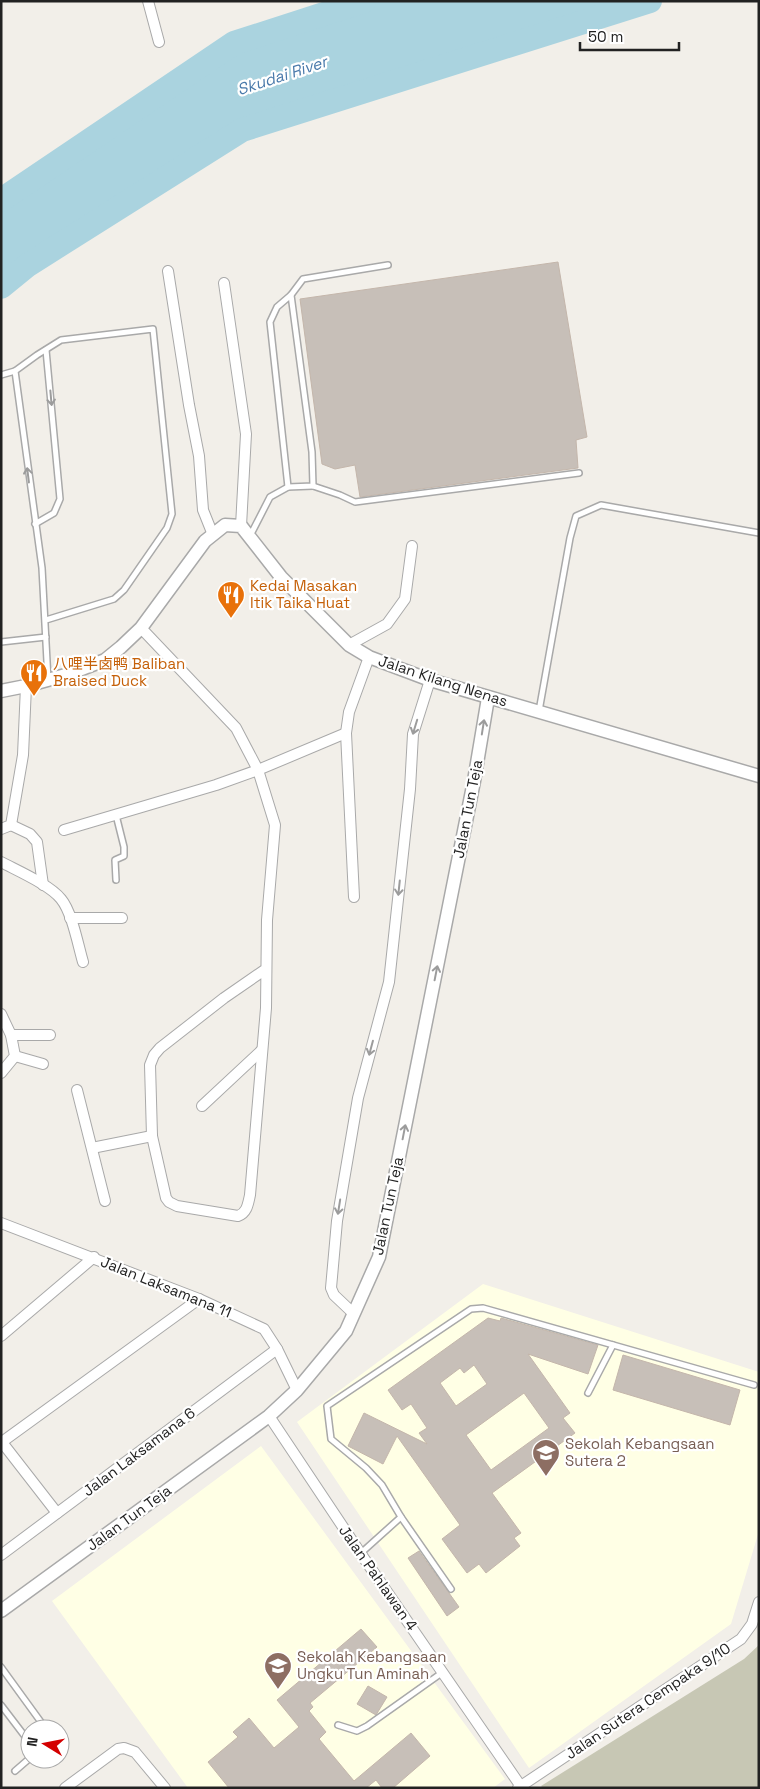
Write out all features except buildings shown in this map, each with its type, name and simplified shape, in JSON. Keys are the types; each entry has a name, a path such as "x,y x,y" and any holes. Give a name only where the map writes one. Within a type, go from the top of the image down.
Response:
{"street":[{"path":"148,1 159,42"},
{"path":"168,270 199,456 202,510 213,535"},
{"path":"1,691 48,680 105,660 122,648 141,628 205,541 225,525 241,526 246,434 224,283"},
{"name":"Jalan Kilang Nenas","path":"241,526 281,577 349,645 369,657 430,680 488,698 539,711 597,730 759,776"},
{"path":"349,645 387,624 405,599 412,546"},
{"path":"141,628 236,728 258,770 275,825 267,920 266,1008 250,1195 247,1208 243,1214 234,1216 183,1208 169,1202 166,1198 152,1136 149,1072 154,1056 160,1048 224,998 266,969"},
{"path":"354,897 346,733 349,712 369,657"},
{"path":"353,1313 334,1295 331,1288 337,1221 358,1098 389,982 410,789 413,734 430,680"},
{"path":"11,825 23,756 26,686"},
{"name":"Jalan Tun Teja","path":"1,1611 269,1416 297,1390 346,1331 379,1257 474,781 488,698"},
{"path":"64,830 216,785 258,770 346,733"},
{"path":"1,829 11,825 30,834 37,842 43,885"},
{"path":"1,862 43,885 61,899 70,918 83,962"},
{"path":"70,918 122,918"},
{"path":"1,1014 11,1035 15,1056"},
{"path":"11,1035 50,1035"},
{"path":"202,1106 262,1050"},
{"path":"15,1056 43,1064"},
{"path":"1,1073 15,1056"},
{"path":"77,1090 104,1201"},
{"path":"92,1148 152,1136"},
{"name":"Jalan Laksamana 11","path":"1,1223 94,1257 199,1299 264,1329 277,1349 297,1390"},
{"path":"1,1336 94,1257"},
{"path":"57,1513 1,1442 199,1299"},
{"name":"Jalan Laksamana 6","path":"1,1555 277,1349"},
{"name":"Jalan Pahlawan 4","path":"269,1416 520,1787"},
{"name":"Jalan Sutera Cempaka 9/10","path":"520,1787 741,1639 752,1624 759,1602"},
{"path":"65,1788 118,1749 124,1748 135,1752 165,1788"}],"lane":[{"path":"288,487 270,322 277,307 291,295 303,279 388,265"},
{"path":"291,295 312,452 313,486"},
{"path":"1,375 15,371 61,340 153,329 172,514 167,528 124,590 114,599 46,620"},
{"path":"35,524 54,513 60,499 46,350"},
{"path":"15,371 42,568 48,680"},
{"path":"250,537 270,497 288,487 313,486 355,502 579,473"},
{"path":"539,711 570,538 576,516 601,505 759,533"},
{"path":"1,642 46,637"},
{"path":"116,815 124,847 124,856 115,860 116,880"},
{"path":"451,1589 382,1484 331,1439 327,1406 471,1309 483,1308 754,1386"},
{"path":"588,1393 613,1345"},
{"path":"361,1554 402,1517"},
{"path":"1,1667 39,1719"},
{"path":"338,1725 357,1731 443,1672"},
{"path":"1,1705 20,1730"},
{"path":"14,1770 20,1766"}],"shaded area":[{"name":"Sekolah Kebangsaan Sutera 2","path":"483,1284 759,1372 759,1531 731,1624 529,1768 297,1422"},
{"name":"Sekolah Kebangsaan Ungku Tun Aminah","path":"261,1446 505,1779 493,1788 188,1788 52,1601"},
{"path":"759,1645 759,1788 543,1788 541,1786 744,1659"}],"water":[{"name":"Skudai River","path":"364,1 650,1 242,130 28,265 1,287 1,200 234,43"}],"waterway":[{"path":"1,200 234,43 364,1"},
{"path":"1,287 28,265 242,130 650,1"}],"place":[{"name":"Kedai Masakan Itik Taika Huat","path":"231,619"},
{"name":"八哩半卤鸭 Baliban Braised Duck","path":"34,697"},
{"name":"Sekolah Kebangsaan Sutera 2","path":"546,1477"},
{"name":"Sekolah Kebangsaan Ungku Tun Aminah","path":"278,1690"}]}
